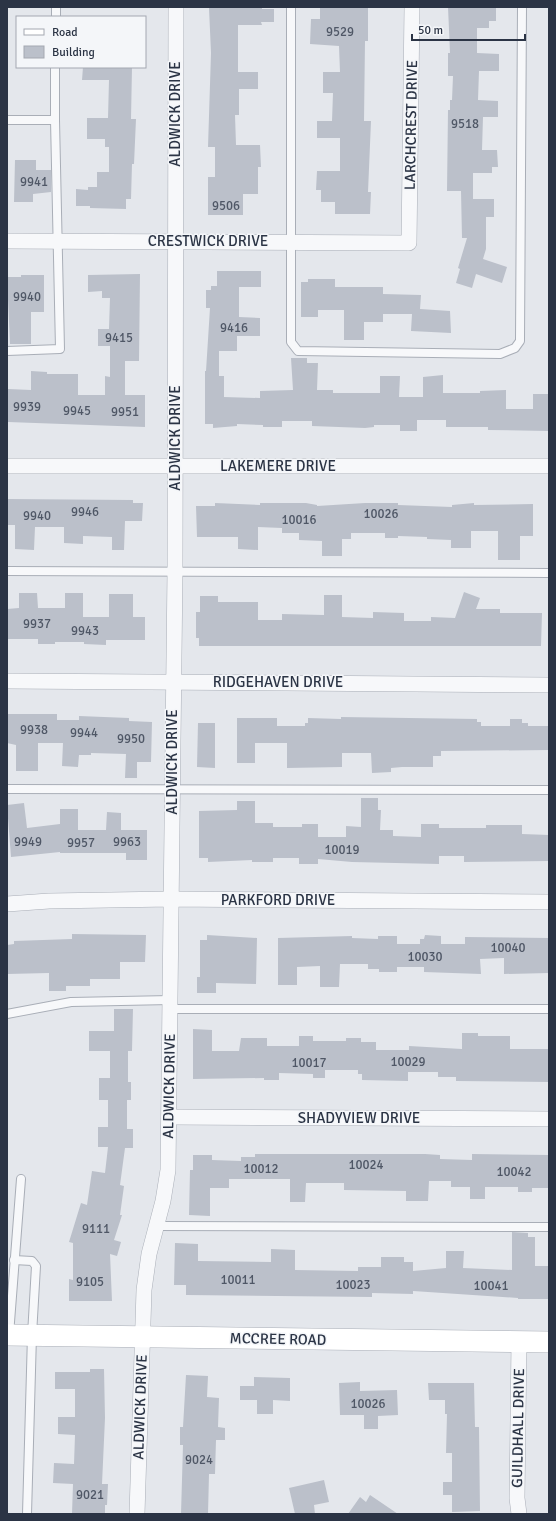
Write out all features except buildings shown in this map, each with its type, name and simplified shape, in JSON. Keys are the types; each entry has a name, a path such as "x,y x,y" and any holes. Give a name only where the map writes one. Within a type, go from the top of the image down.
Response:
{"street":[{"name":"ALDWICK DRIVE","path":"137,1514 144,1290 149,1254 163,1201 168,1170 175,571 174,241 176,7"},
{"name":"LARCHCREST DRIVE","path":"409,242 412,7"},
{"name":"CRESTWICK DRIVE","path":"7,241 409,242"},
{"name":"LAKEMERE DRIVE","path":"7,466 549,466"},
{"name":"RIDGEHAVEN DRIVE","path":"7,681 549,685"},
{"name":"PARKFORD DRIVE","path":"7,904 49,900 171,899 549,902"},
{"name":"SHADYVIEW DRIVE","path":"169,1117 549,1119"},
{"name":"MCCREE ROAD","path":"8,1335 142,1338 549,1342"},
{"name":"GUILDHALL DRIVE","path":"519,1342 517,1498 519,1514"}],"lane":[{"path":"291,7 291,342 298,351 500,354 515,348 520,341 522,7"},
{"path":"7,351 60,349 55,68"},
{"path":"7,120 55,120"},
{"path":"7,571 549,573"},
{"path":"7,789 549,790"},
{"path":"7,1014 71,1002 549,1009"},
{"path":"8,1335 20,1179"},
{"path":"156,1226 549,1227"},
{"path":"14,1260 32,1261 36,1266 32,1335 27,1514"}]}
